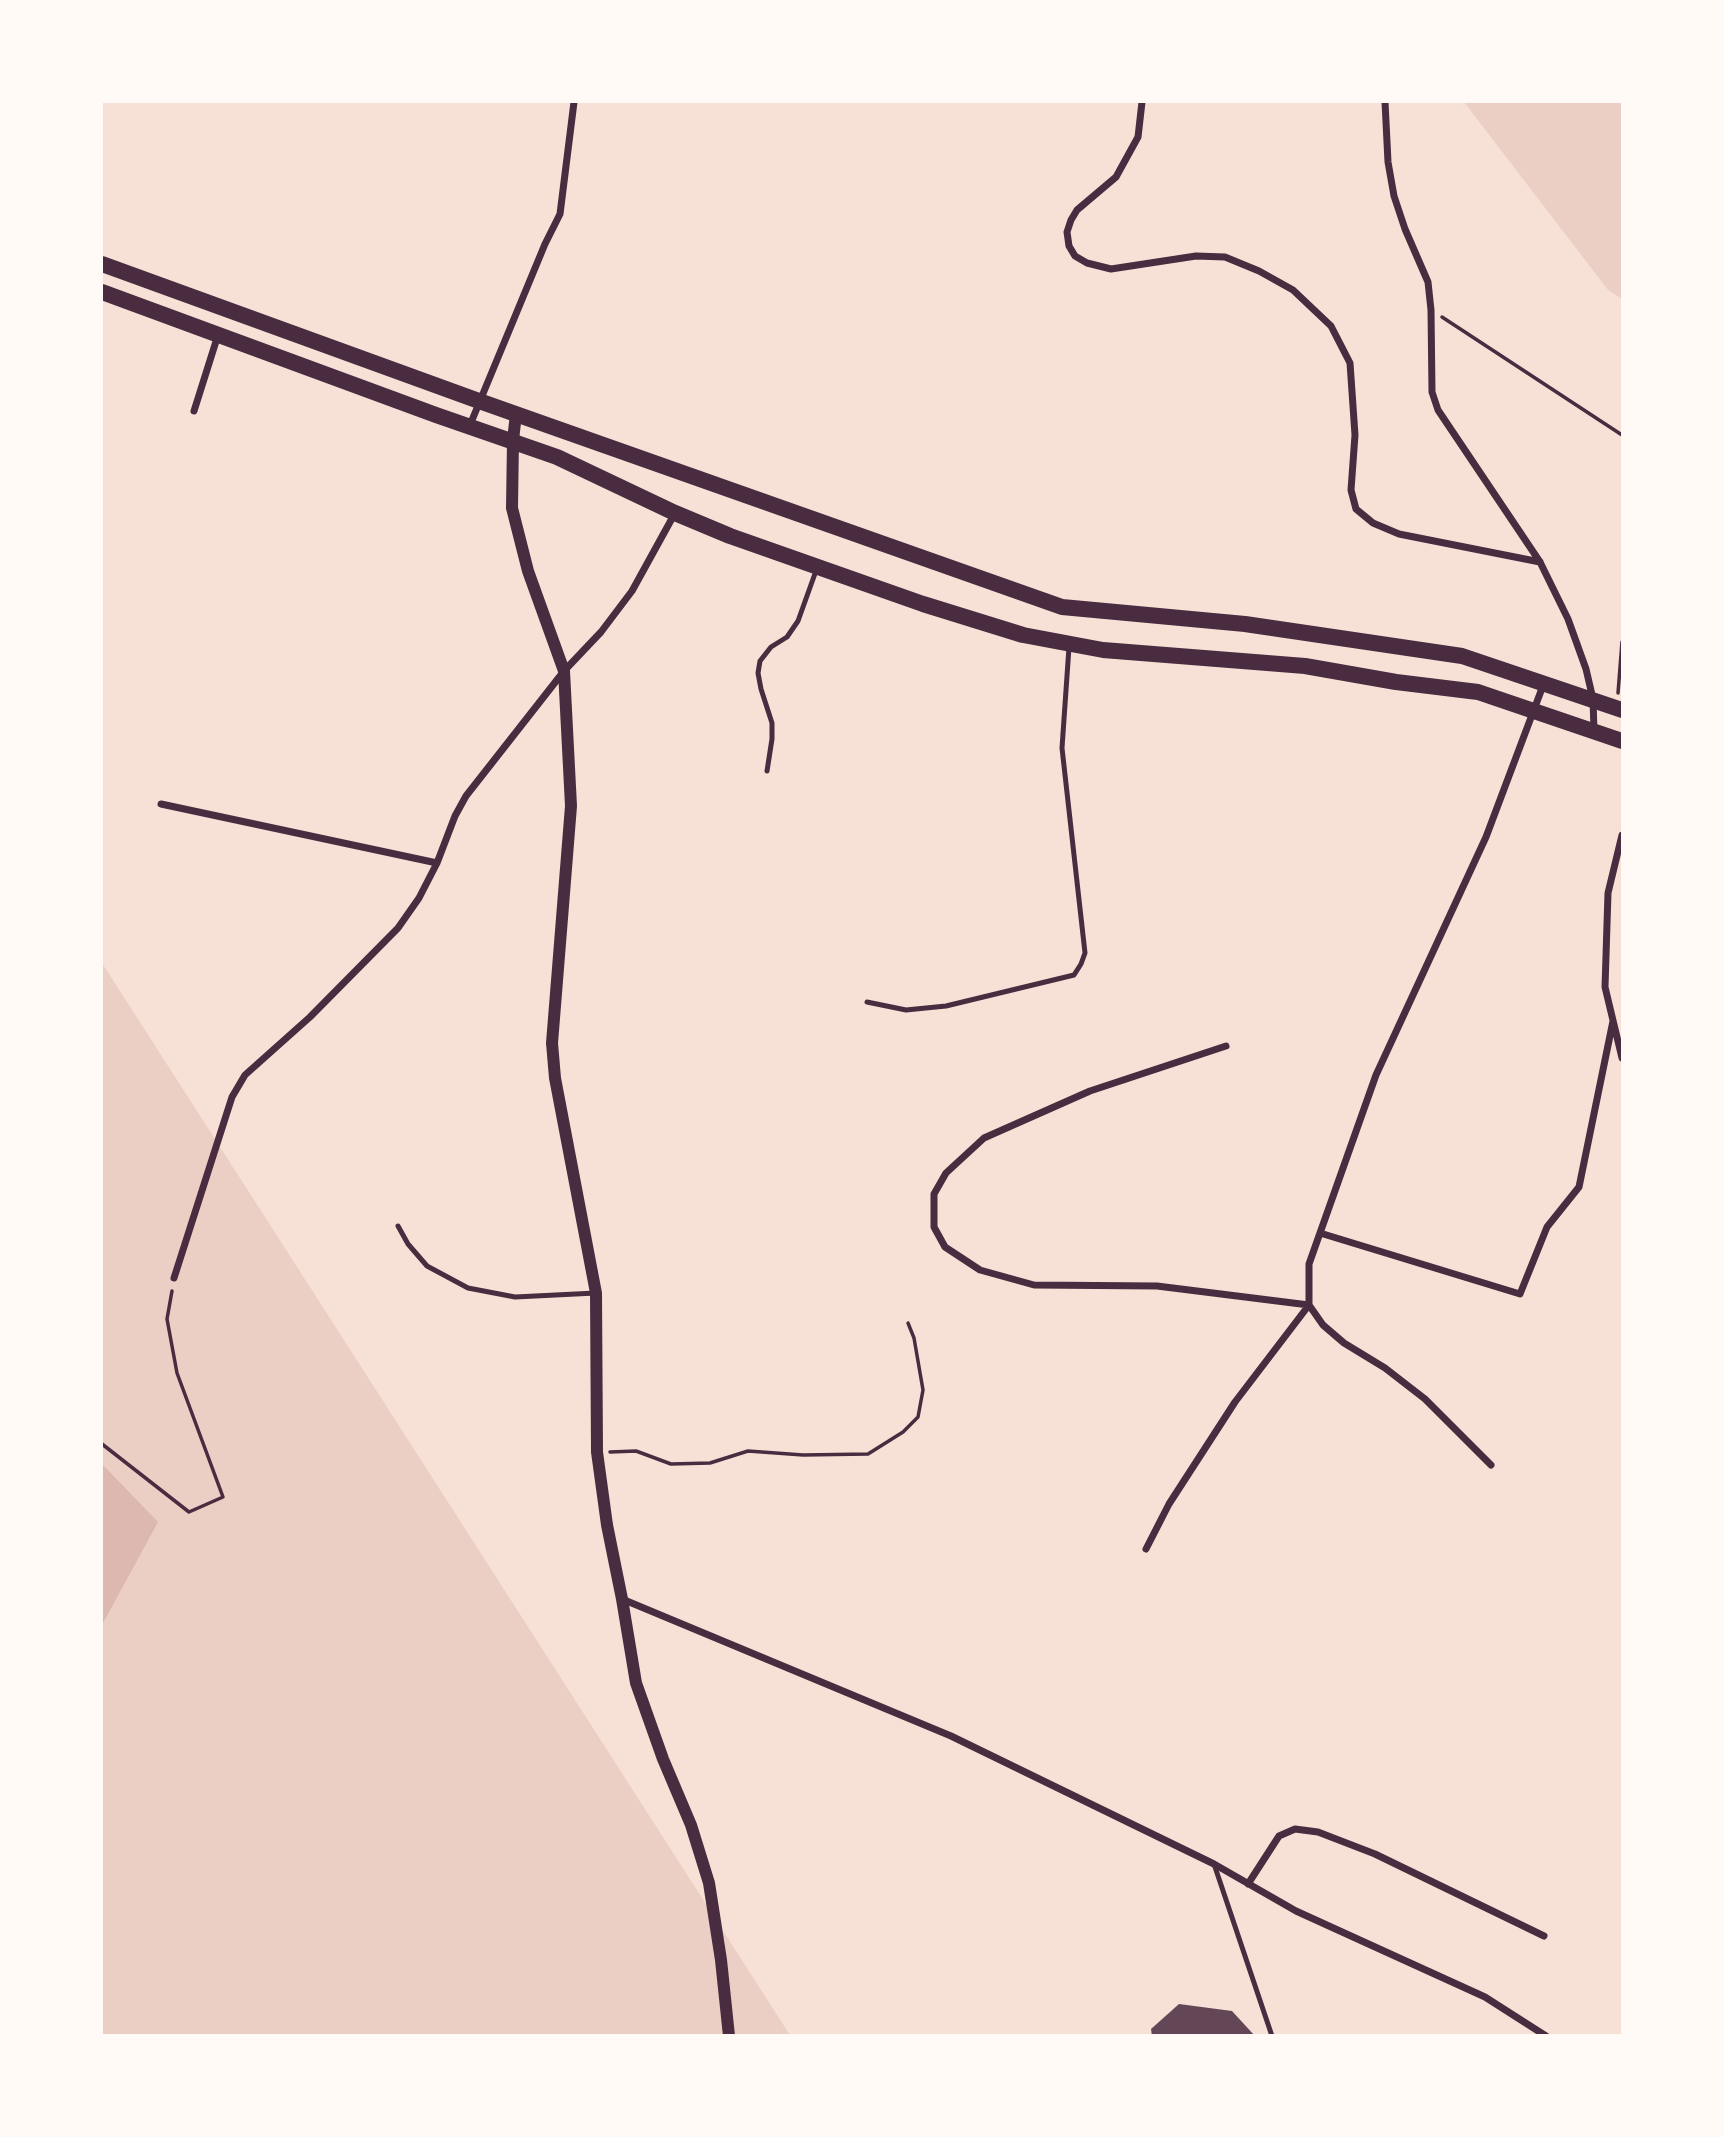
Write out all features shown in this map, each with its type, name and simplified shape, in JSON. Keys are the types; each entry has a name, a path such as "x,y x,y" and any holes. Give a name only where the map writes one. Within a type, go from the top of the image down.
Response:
{"main road":[{"path":"102,264 479,401 1062,607 1245,624 1462,656 1622,710"},
{"path":"102,292 513,440 557,457 675,513 817,568 1023,635 1103,650 1305,666 1396,682 1478,692 1622,741"}],"street":[{"path":"469,426 559,214 574,102"},
{"path":"1142,102 1138,138 1116,177 1077,211 1071,220 1069,246 1075,256 1087,263 1111,269 1196,256 1225,257 1259,271 1293,290 1331,326 1350,363 1355,435 1351,490 1356,509 1373,523 1399,534 1540,562"},
{"path":"1385,102 1388,162 1394,197 1428,282 1432,392 1438,410 1540,562 1569,619 1593,699 1594,731"},
{"path":"194,411 218,334"},
{"path":"516,414 512,508 528,571 564,671 571,806 552,1044 555,1078 596,1293 597,1452 607,1525 636,1683 663,1759 691,1825 709,1883 722,1960 729,2035"},
{"path":"174,1278 232,1097 245,1075 310,1017 398,928 419,898 466,796 564,671 601,632 632,591 675,513"},
{"path":"1491,1465 1425,1399 1385,1368 1344,1343 1323,1325 1310,1306 1309,1264 1376,1075 1486,837 1544,683"},
{"path":"161,804 437,863"},
{"path":"1622,835 1608,892 1605,987 1622,1058"},
{"path":"1320,1233 1520,1294 1547,1227 1579,1187 1613,1021"},
{"path":"1226,1046 1090,1091 984,1138 946,1173 934,1194 934,1227 945,1247 980,1269 1034,1285 1157,1286 1310,1306"},
{"path":"1146,1549 1169,1504 1235,1402 1310,1306"},
{"path":"622,1599 951,1736 1214,1864 1296,1911 1485,1997 1546,2035"},
{"path":"1248,1884 1279,1836 1295,1829 1318,1832 1375,1854 1544,1936"}],"lane":[{"path":"767,771 772,723 758,673 760,661 771,647 787,637 798,621 817,568"},
{"path":"867,1002 906,1010 947,1006 1074,975 1081,964 1085,953 1062,748 1069,644"},
{"path":"398,1226 408,1244 427,1266 468,1288 515,1297 596,1293"},
{"path":"1214,1864 1272,2035"}],"path":[{"path":"1431,310 1622,435"},
{"path":"102,1444 189,1512 223,1497 177,1373 167,1319 174,1278"},
{"path":"597,1452 636,1451 671,1464 710,1463 748,1451 803,1455 868,1454 903,1432 918,1417 923,1390 914,1338 908,1323"}],"shaded area":[{"path":"1464,102 1622,102 1622,299 1608,290"},
{"path":"102,963 790,2035 102,2035"},
{"path":"102,1464 158,1522 102,1625"}],"building":[{"path":"1179,2004 1232,2011 1255,2036 1152,2036 1151,2029"}]}
